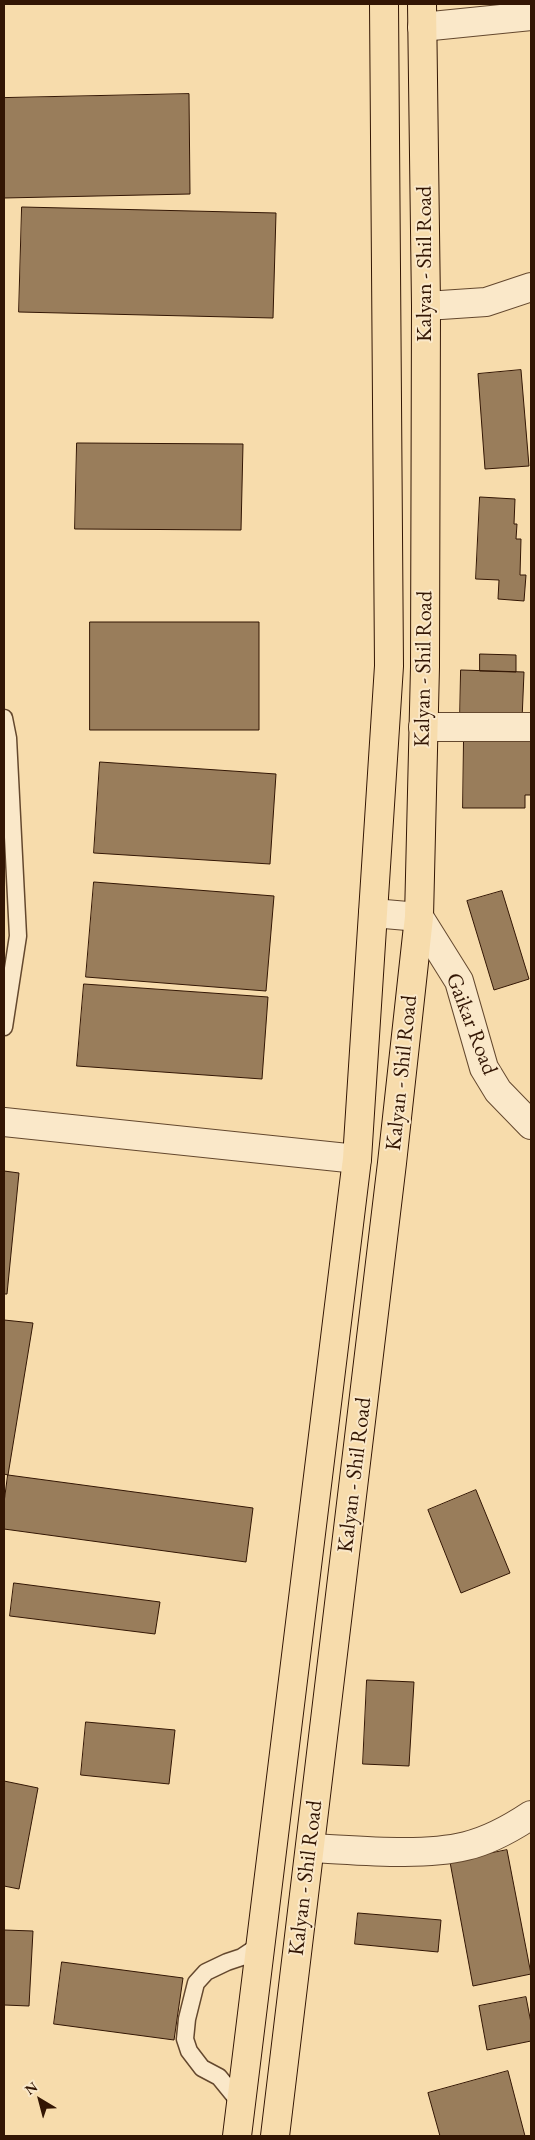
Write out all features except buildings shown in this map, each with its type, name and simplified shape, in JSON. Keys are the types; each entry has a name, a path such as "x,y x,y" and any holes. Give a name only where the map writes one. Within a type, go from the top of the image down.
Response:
{"main road":[{"name":"Kalyan - Shil Road","path":"237,2136 357,1159 389,666 384,4"},
{"name":"Kalyan - Shil Road","path":"275,2136 392,1163 419,917 425,667 426,306 422,15"},
{"path":"251,2018 289,2022"}],"street":[{"path":"422,15 531,16"},
{"path":"426,306 486,302 531,287"},
{"path":"423,727 531,727"},
{"path":"373,913 419,917"},
{"name":"Gaikar Road","path":"419,917 459,980 484,1068 498,1092 531,1125"},
{"path":"4,1122 357,1159"},
{"path":"310,1848 428,1851 467,1846 513,1826 531,1815"}],"lane":[{"path":"4,718 8,738 18,936 4,1027"},
{"path":"241,2104 219,2077 202,2068 189,2051 185,2039 187,2019 196,1983 206,1972 242,1957 260,1945"}]}
